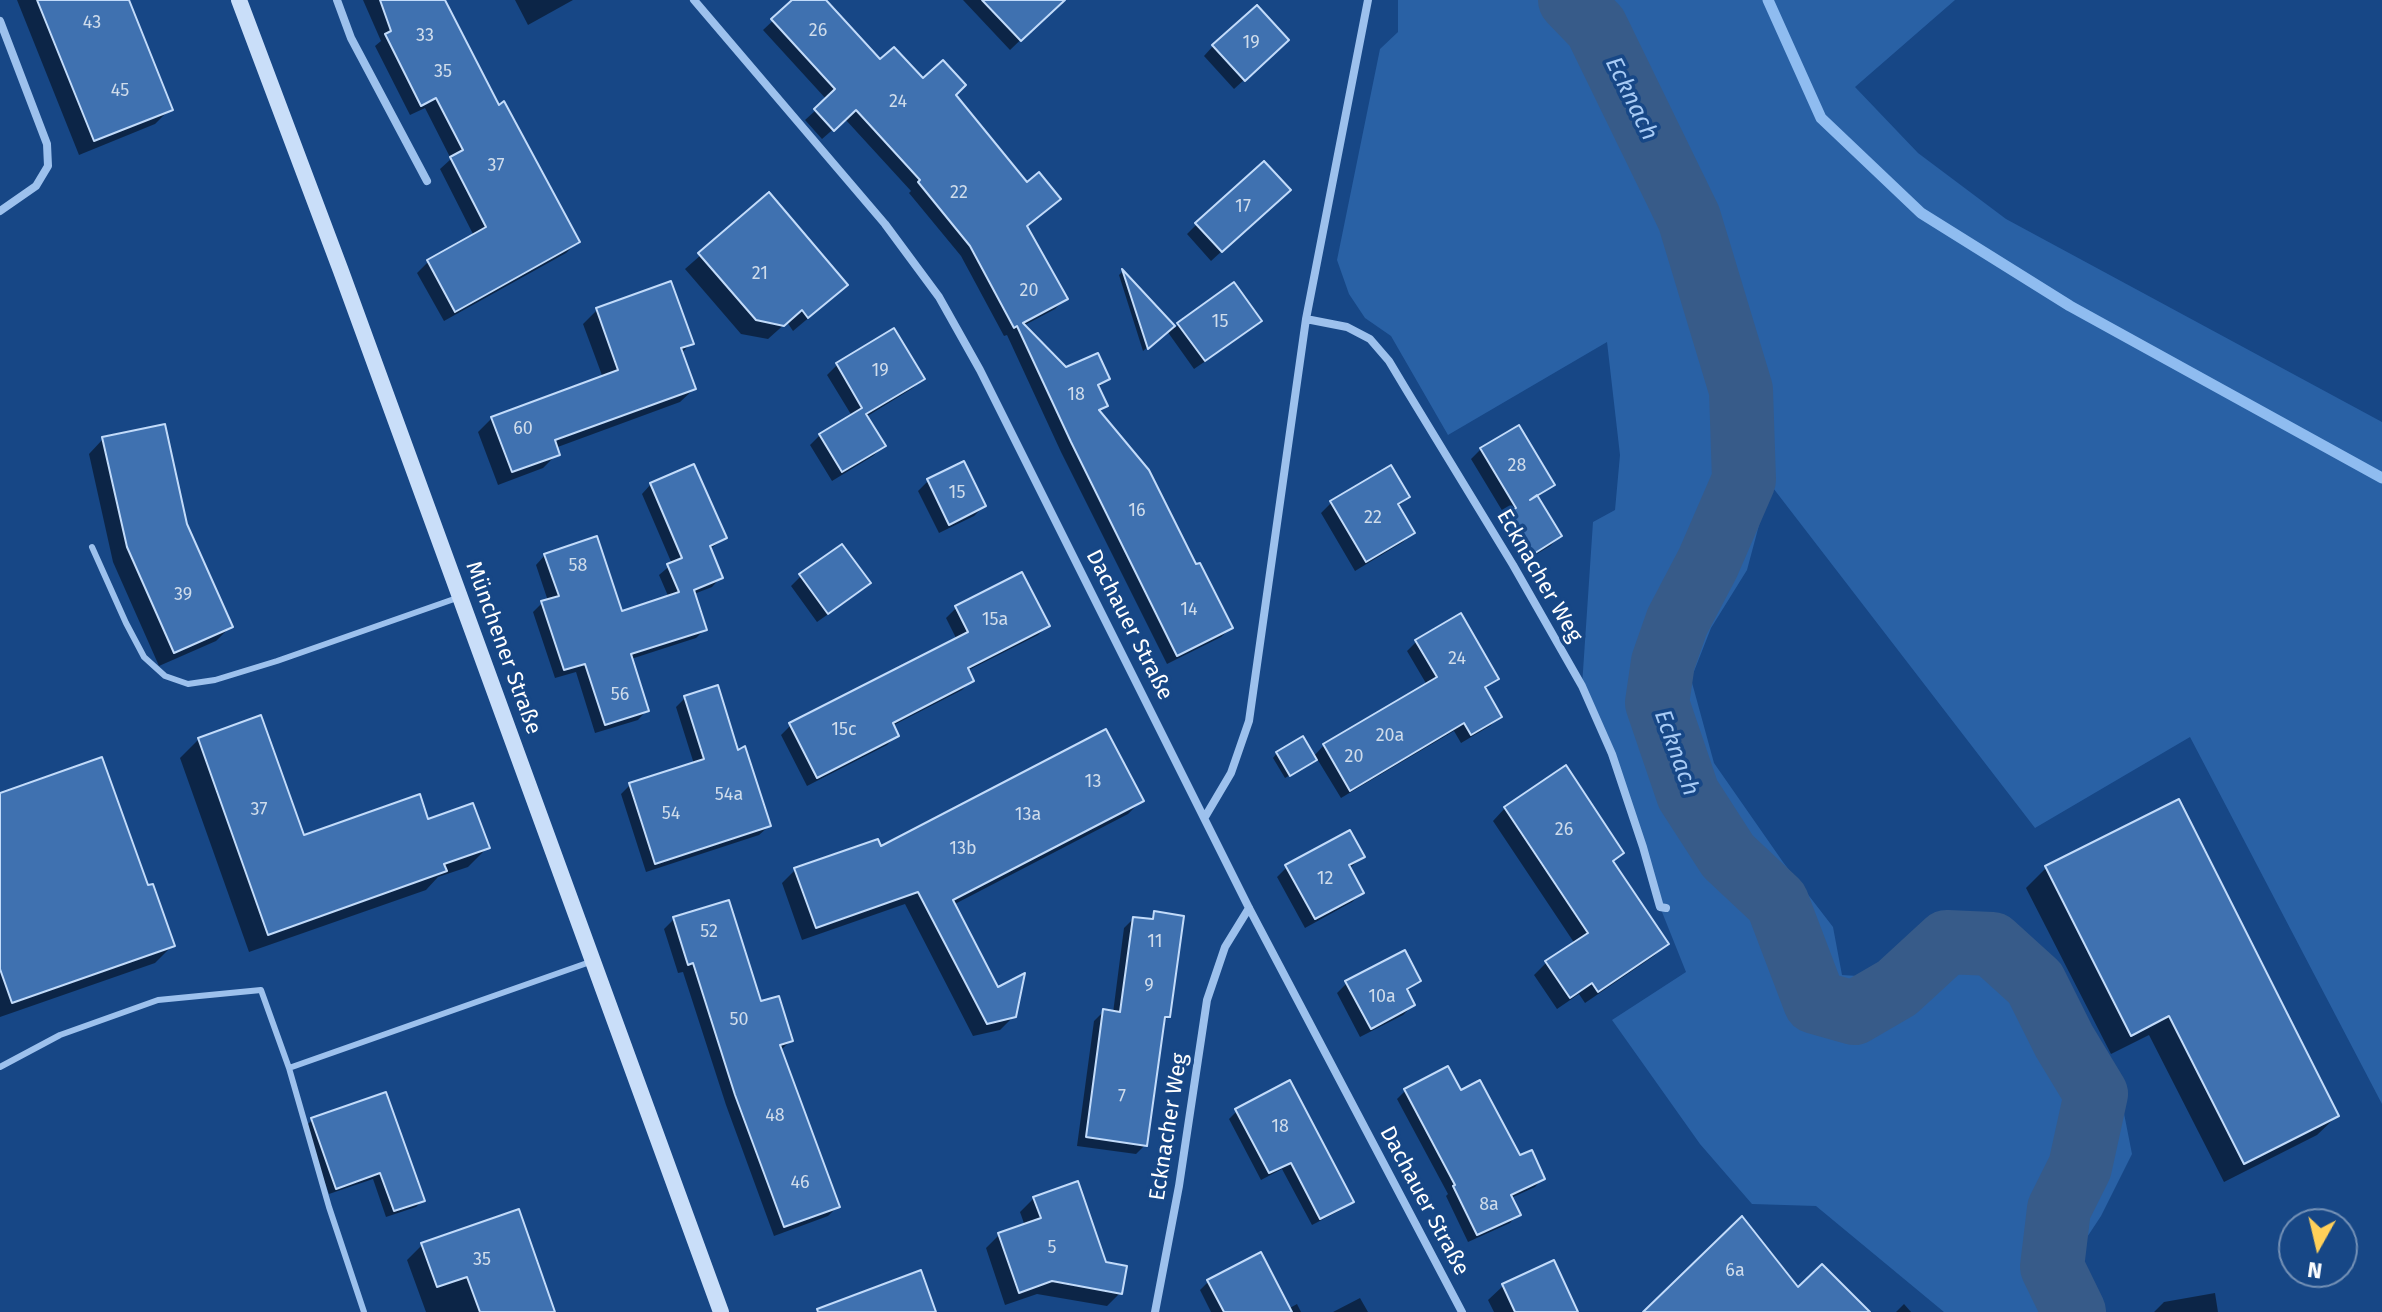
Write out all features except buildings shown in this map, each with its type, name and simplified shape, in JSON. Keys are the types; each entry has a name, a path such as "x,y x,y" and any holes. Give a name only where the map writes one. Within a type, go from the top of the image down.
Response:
{"main road":[{"name":"Münchener Straße","path":"239,0 721,1312"}],"street":[{"path":"337,0 351,38 427,181"},
{"name":"Dachauer Straße","path":"694,0 885,224 939,297 980,370 1249,908 1462,1312"},
{"path":"1205,817 1231,773 1249,721 1306,319 1368,0"},
{"path":"0,21 47,144 48,166 36,186 0,211"},
{"name":"Ecknacher Weg","path":"1306,319 1347,327 1370,339 1389,361 1513,565 1582,686 1612,754 1660,907 1666,908"},
{"name":"Ecknacher Weg","path":"1155,1312 1181,1174 1207,1000 1225,947 1249,908"}],"lane":[{"path":"92,547 144,657 165,676 188,684 215,680 277,661 460,596"},
{"path":"289,1068 594,961"},
{"path":"0,1067 60,1035 158,1000 261,990 289,1068 329,1207 364,1312"}],"shaded area":[{"path":"1398,0 1955,0 1855,87 1918,153 2006,219 2382,422 2382,1104 2190,737 2035,828 1770,484 1747,570 1711,628 1691,679 1714,763 1833,927 1842,975 1874,977 1928,927 1987,915 2073,1008 2120,1093 2132,1154 2101,1216 2074,1257 2083,1296 2099,1312 1944,1312 1816,1206 1752,1204 1700,1144 1612,1020 1686,972 1582,686 1593,522 1615,510 1620,455 1607,342 1448,435 1391,336 1365,318 1349,294 1337,260 1380,49 1398,32"}],"waterway":[{"name":"Ecknach","path":"1570,0 1596,27 1689,218 1741,390 1744,480 1708,563 1677,622 1663,662 1657,703 1688,794 1728,856 1777,902 1815,1002 1854,1013 1897,988 1947,942 1992,944 2035,983 2064,1041 2096,1094 2080,1167 2059,1209 2052,1267 2074,1312"},
{"path":"1768,0 1821,118 1921,213 2070,306 2382,478"}]}
